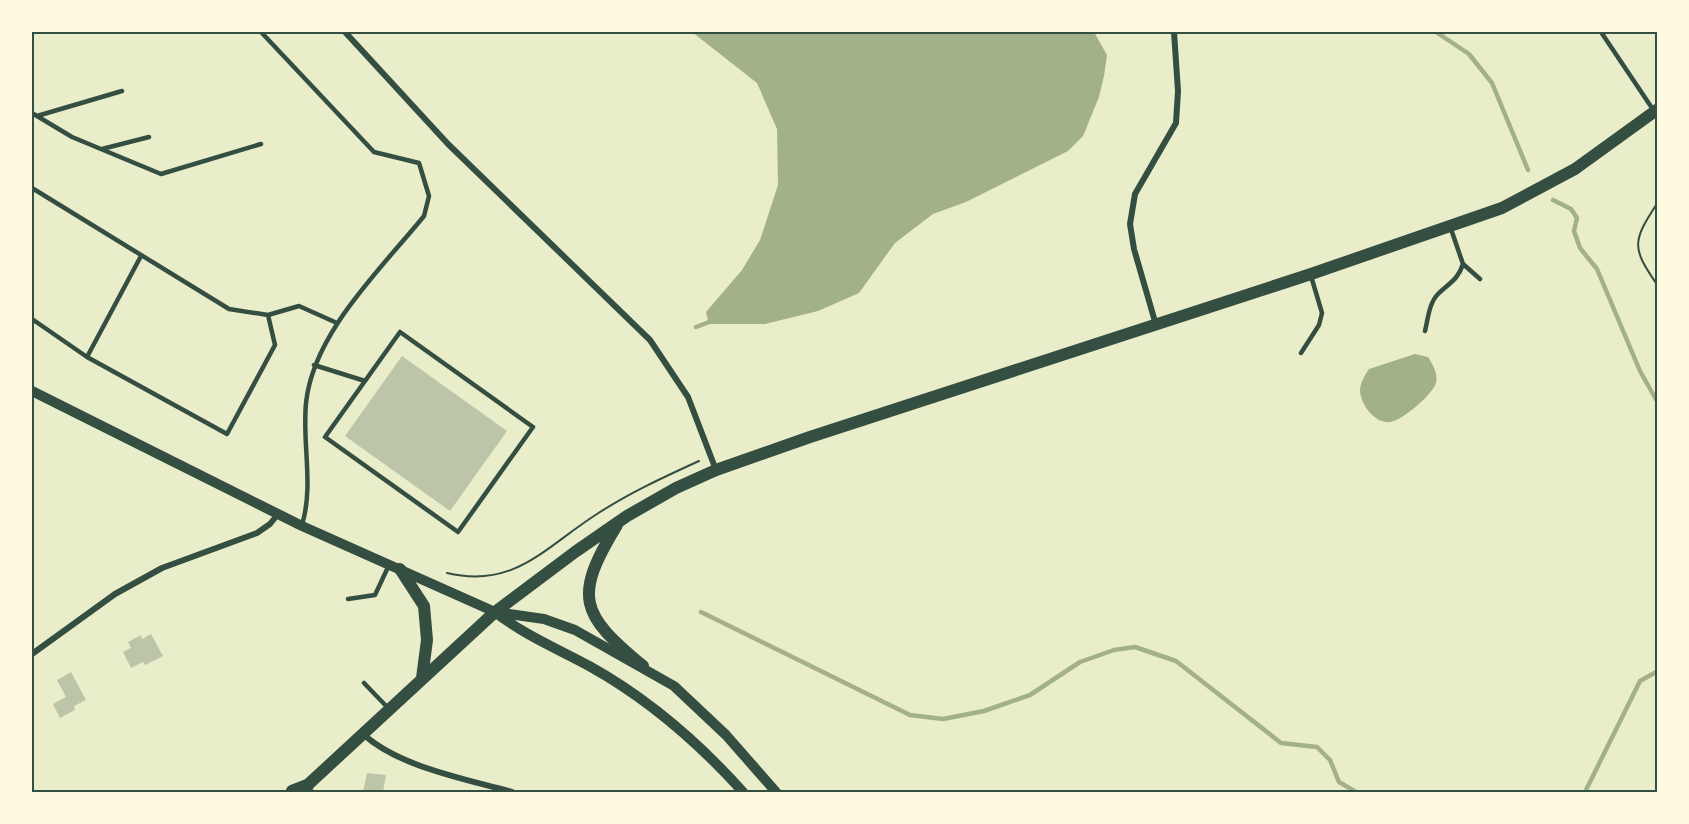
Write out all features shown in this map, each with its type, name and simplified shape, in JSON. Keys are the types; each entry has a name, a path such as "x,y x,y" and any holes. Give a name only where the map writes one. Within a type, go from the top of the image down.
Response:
{"main road":[{"path":"299,790 495,612 619,521 676,488 716,470 1311,274 1502,208 1575,169 1656,110"},
{"path":"619,521 592,570 588,586 588,602 592,614 603,631 643,666"},
{"path":"394,567 424,606 427,640 422,678"}],"street":[{"path":"345,32 448,144 650,340 688,397 716,470"},
{"path":"1156,325 1134,249 1130,224 1135,194 1176,123 1178,91 1174,32"},
{"path":"32,391 302,526 495,612 517,629 592,668 646,701 707,752 743,792"},
{"path":"32,654 115,594 162,568 257,533 270,524 278,514"},
{"path":"495,612 544,619 575,630 643,666 674,686 696,705 776,792"},
{"path":"363,734 386,750 429,768 512,792"}],"lane":[{"path":"261,32 374,152 419,163 426,177 429,196 423,216 328,334 314,365 306,402 309,502 302,526"},
{"path":"1601,32 1656,110"},
{"path":"34,114 122,91"},
{"path":"34,114 72,137 161,174 261,144"},
{"path":"102,149 149,137"},
{"path":"32,188 229,309 268,315 299,306 337,323"},
{"path":"1450,226 1463,264 1479,279"},
{"path":"87,357 141,256"},
{"path":"1425,331 1430,306 1438,294 1451,285 1460,274 1463,264"},
{"path":"1301,353 1319,325 1322,313 1311,274"},
{"path":"32,319 87,357 226,434 275,345 268,315"},
{"path":"400,332 533,427 458,532 325,437 365,381 400,332"},
{"path":"314,365 365,381"},
{"path":"348,599 375,595 394,567"},
{"path":"364,683 389,710"}],"path":[{"path":"1658,202 1645,222 1637,248 1640,260 1658,286"},
{"path":"447,573 462,576 493,576 522,567 597,514 643,486 699,461"}],"shaded area":[{"path":"692,32 1094,32 1107,55 1099,97 1083,136 1068,151 966,202 933,214 895,243 859,293 818,311 765,324 709,324 706,312 742,270 760,240 778,185 777,129 757,83"},
{"path":"1415,354 1428,357 1432,363 1436,376 1434,388 1402,417 1390,422 1379,420 1363,402 1360,388 1364,376 1369,369"}],"building":[{"path":"402,356 507,431 450,511 345,436"},
{"path":"151,634 163,656 145,665 143,662 131,668 123,652 131,648 128,642 141,635 142,639"},
{"path":"71,672 86,700 74,706 75,710 60,718 53,704 66,697 57,680"},
{"path":"367,773 386,775 383,792 363,792"}],"waterway":[{"path":"1436,32 1469,54 1492,83 1528,170"},
{"path":"1553,200 1571,209 1577,218 1574,231 1580,248 1597,269 1640,371 1658,403"},
{"path":"696,327 712,321"},
{"path":"701,612 910,715 943,719 984,711 1030,695 1080,662 1114,650 1135,647 1176,661 1281,743 1317,747 1330,760 1339,782 1356,792"},
{"path":"1585,792 1640,681 1658,671"}]}
